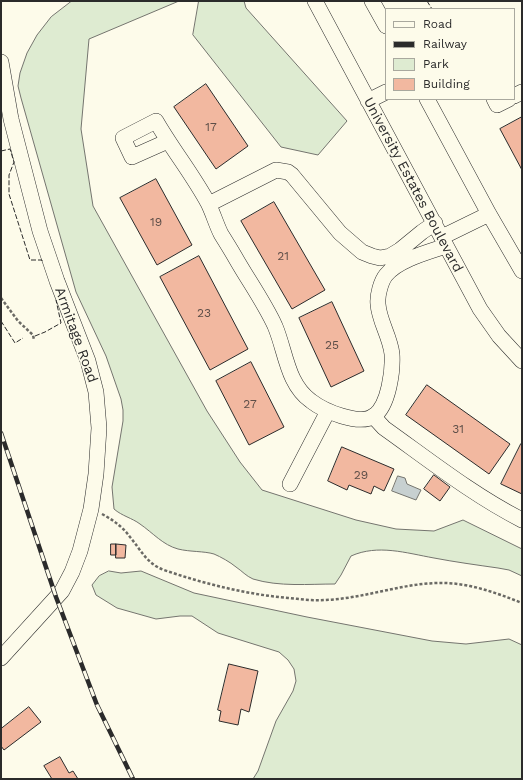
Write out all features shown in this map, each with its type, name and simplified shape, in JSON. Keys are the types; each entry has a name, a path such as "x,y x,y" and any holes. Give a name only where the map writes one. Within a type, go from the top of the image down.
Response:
{"street":[{"name":"University Estates Boulevard","path":"315,1 470,291 490,324 508,347 522,361"},
{"path":"372,1 385,24"},
{"name":"Armitage Road","path":"1,62 6,120 56,281 88,362 96,392 99,428 96,474 91,509 80,551 67,583 1,658"},
{"path":"368,101 385,92"},
{"path":"428,100 489,214 522,271"},
{"path":"494,100 497,105 507,100"},
{"path":"168,141 186,166 209,204 222,234 274,326 294,381 305,396 328,411 343,416 357,419 367,419 373,416 382,406 390,383 392,371 392,352 378,303 381,286 386,275 396,266 444,242 489,214"},
{"path":"209,204 276,170 282,170 292,174 340,233 362,252 372,256 380,258 390,256 435,223"},
{"path":"290,484 328,411"},
{"path":"373,416 384,428 480,496 500,509 522,520"}],"path":[{"path":"1,298 18,321 33,335 34,340"},
{"path":"91,509 107,517 124,530 154,565 189,578 232,590 271,596 325,600 363,595 421,584 453,583 476,587 522,603"}],"green space":[{"path":"72,1 179,1 89,39 81,129 93,206 207,411 240,462 262,490 356,520 396,529 434,531 463,520 522,549 522,576 509,570 403,552 382,550 361,552 351,556 335,584 263,582 251,578 231,563 214,554 183,550 173,547 163,542 145,527 114,509 112,487 123,421 121,399 106,356 76,292 18,86 20,73 27,53 37,35 51,17"},
{"path":"199,1 244,1 246,8 347,121 318,155 281,147 193,35"},
{"path":"109,571 121,573 141,571 194,593 432,641 466,644 509,639 522,645 522,779 253,779 258,771 276,721 293,691 296,681 294,669 288,660 279,652 218,633 192,616 156,619 117,608 96,595 92,585 99,576"}],"shaded area":[{"path":"398,476 405,478 407,484 421,490 416,500 392,491"}],"building":[{"path":"206,84 248,146 216,169 174,107"},
{"path":"522,117 522,170 500,129"},
{"path":"156,179 192,245 157,265 120,198"},
{"path":"274,202 325,290 292,309 241,221"},
{"path":"199,256 248,349 210,370 160,277"},
{"path":"332,302 364,371 331,387 299,318"},
{"path":"251,362 284,427 249,445 216,381"},
{"path":"427,385 510,444 489,474 406,415"},
{"path":"521,444 522,445 522,494 501,484"},
{"path":"342,447 394,469 384,491 374,486 371,494 349,485 347,490 328,481"},
{"path":"434,475 450,487 440,501 424,489"},
{"path":"111,544 116,544 116,555 111,555"},
{"path":"116,544 126,545 125,558 116,558"},
{"path":"229,664 258,671 249,712 241,709 238,725 219,721 221,711 218,710"},
{"path":"29,707 41,722 4,750 1,746 1,729"},
{"path":"60,757 69,773 73,771 78,779 52,779 44,766"}],"railway":[{"path":"1,433 56,597 97,705 133,779"}],"fence":[{"path":"427,1 431,8"},
{"path":"1,151 10,149 14,162 9,175 9,194 30,260 42,260 42,262"},
{"path":"35,336 61,323 56,300"},
{"path":"1,321 15,343 23,338"}]}
